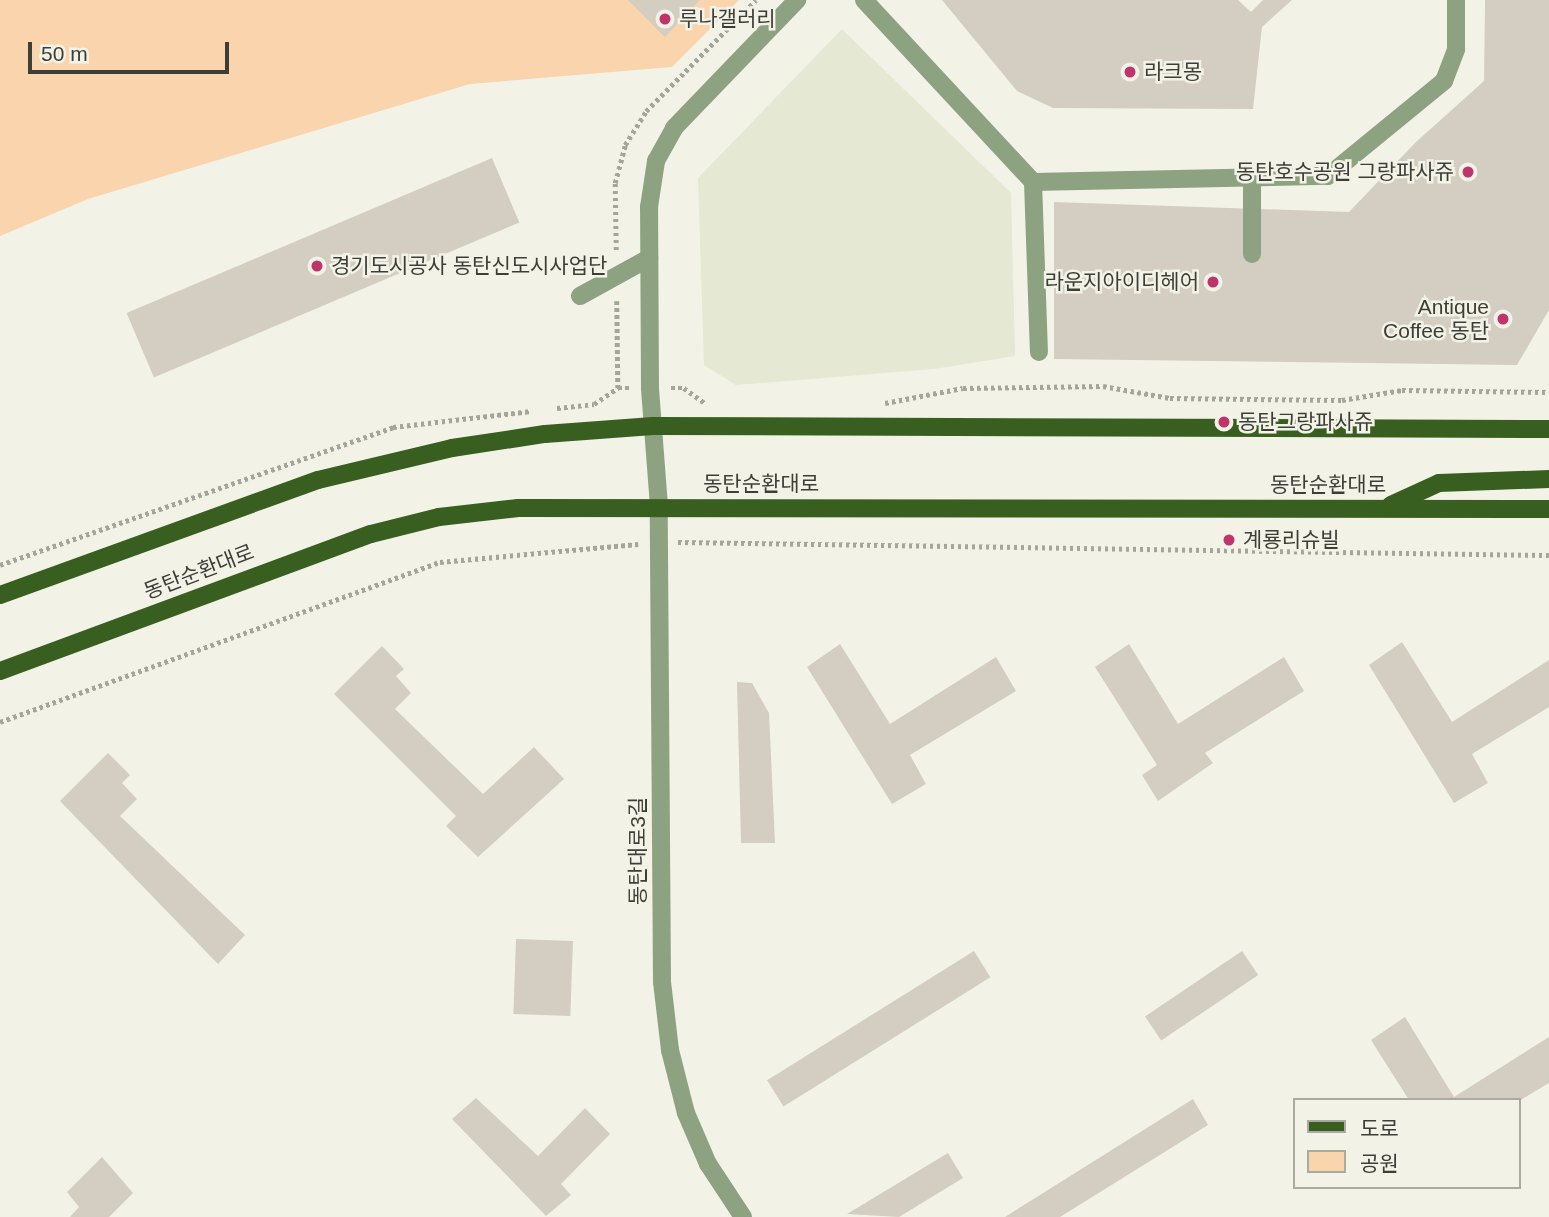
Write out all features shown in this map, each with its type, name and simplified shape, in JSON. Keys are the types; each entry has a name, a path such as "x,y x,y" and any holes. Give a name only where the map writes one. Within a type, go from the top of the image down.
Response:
{"main road":[{"path":"0,596 239,506 358,470 545,434 653,426 1548,430"},
{"path":"1385,508 1439,483 1549,479"},
{"name":"동탄순환대로","path":"0,671 269,569 416,522 518,508 659,506 1549,509"}],"street":[{"name":"동탄대로3길","path":"743,1217 708,1164 686,1113 670,1050 662,982 659,506 654,468 649,206 656,161 674,128 797,0"},
{"path":"864,0 1033,181 1039,352"},
{"path":"1033,181 1328,176 1444,81 1455,49 1457,0"},
{"path":"1252,177 1252,254"},
{"path":"580,296 649,258"}],"path":[{"path":"871,403 963,388 1001,387 1103,386 1170,398 1316,400 1402,390 1549,392"},
{"path":"594,404 618,388"},
{"path":"684,388 709,406"},
{"path":"711,541 738,547 1549,555"},
{"path":"0,722 440,562 586,551 607,545"}],"shaded area":[{"path":"842,29 1011,193 1015,356 934,369 736,385 704,365 698,178"}],"green space":[{"path":"0,0 739,0 672,67 470,84 88,199 0,236"}],"building":[{"name":"루나갤러리","path":"628,0 700,0 665,37"},
{"name":"라크몽","path":"942,0 1238,0 1251,12 1263,0 1292,0 1262,27 1253,109 1053,108 1017,91"},
{"name":"동탄호수공원 그랑파사쥬","path":"1485,0 1549,0 1549,310 1517,365 1054,359 1054,202 1349,212 1416,142 1484,81"},
{"path":"492,158 519,222 154,378 127,313"},
{"path":"1402,642 1452,722 1549,660 1549,707 1472,754 1488,783 1454,803 1369,665"},
{"path":"840,644 890,724 996,657 1016,691 910,755 926,784 892,804 807,667"},
{"path":"1129,644 1178,724 1284,657 1304,691 1205,753 1213,763 1158,801 1142,775 1157,765 1095,667"},
{"path":"382,646 404,669 396,676 411,693 395,709 483,794 534,747 564,779 478,857 446,826 456,816 334,694"},
{"path":"737,682 752,683 769,713 775,843 741,843"},
{"path":"108,753 130,775 122,783 137,799 120,816 245,935 218,964 60,801"},
{"path":"516,939 573,941 570,1016 513,1014"},
{"path":"974,951 990,977 784,1107 767,1080"},
{"path":"1242,951 1258,975 1161,1040 1145,1016"},
{"path":"1405,1017 1454,1097 1549,1037 1549,1083 1521,1100 1408,1098 1371,1040"},
{"path":"476,1098 538,1156 585,1108 610,1134 561,1184 571,1195 546,1216 452,1119"},
{"path":"1193,1099 1208,1125 1060,1217 1005,1217"},
{"path":"948,1153 963,1178 899,1217 847,1214"},
{"path":"102,1157 133,1193 109,1217 70,1217 79,1207 67,1192"}],"place":[{"name":"루나갤러리","path":"665,19"},
{"name":"라크몽","path":"1130,72"},
{"name":"동탄호수공원 그랑파사쥬","path":"1468,172"},
{"name":"경기도시공사 동탄신도시사업단","path":"317,266"},
{"name":"라운지아이디헤어","path":"1213,282"},
{"name":"Antique Coffee 동탄","path":"1503,319"},
{"name":"동탄그랑파사쥬","path":"1224,422"},
{"name":"계룡리슈빌","path":"1229,540"}]}
